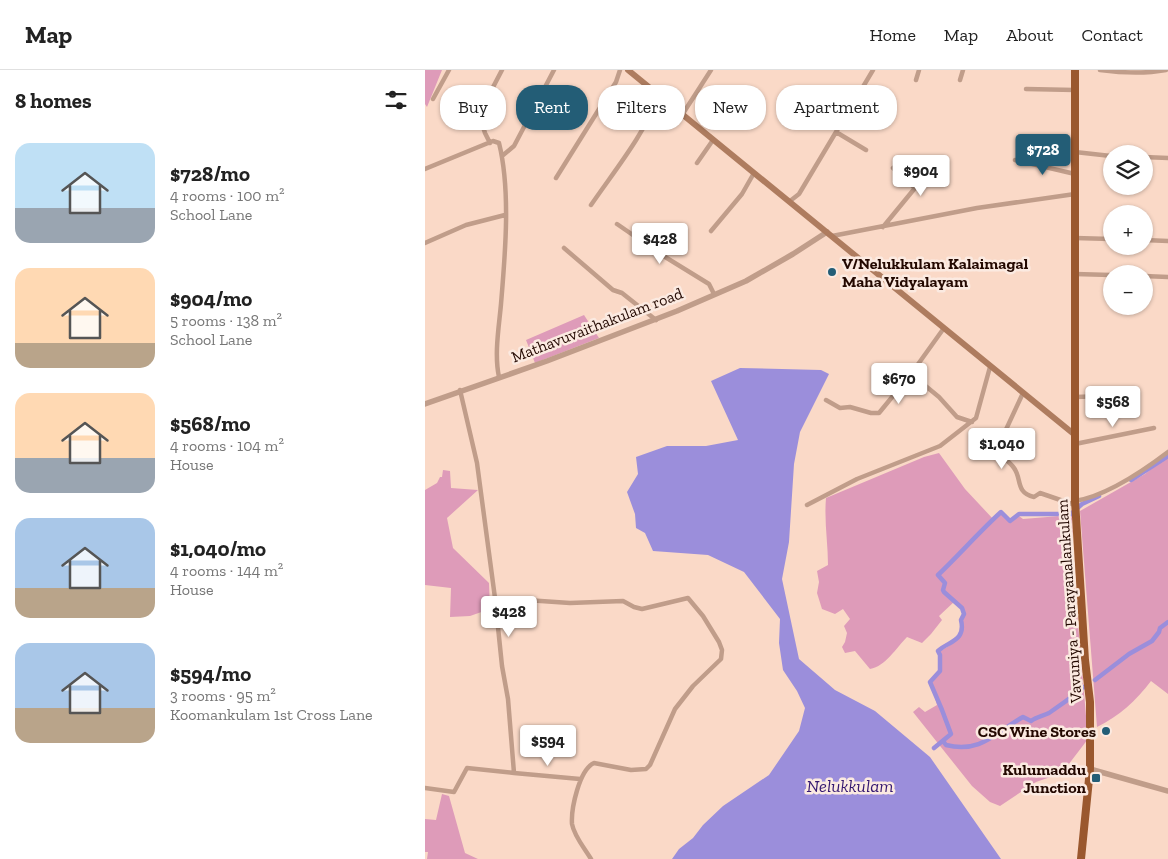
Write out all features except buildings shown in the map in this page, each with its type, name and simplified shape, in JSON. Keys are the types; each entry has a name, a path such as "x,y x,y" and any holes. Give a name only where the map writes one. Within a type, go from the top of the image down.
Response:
{"highway":[{"name":"Vavuniya - Parayanalankulam","path":"1075,70 1075,503 1090,702 1091,769 1081,859"}],"main road":[{"path":"630,71 647,85"},
{"path":"685,117 1075,435"}],"street":[{"path":"433,99 449,70"},
{"path":"489,143 479,114 502,70"},
{"path":"502,156 514,146 555,70"},
{"path":"556,178 616,82 620,70"},
{"path":"685,110 711,70"},
{"path":"790,201 799,194 873,70"},
{"path":"916,80 919,70"},
{"path":"960,80 963,70"},
{"path":"1100,70 1120,73 1150,73 1166,70"},
{"path":"1026,89 1075,90"},
{"path":"591,205 642,130"},
{"path":"836,132 866,150"},
{"path":"697,163 713,140"},
{"path":"425,169 489,143 495,141 499,143 502,156 505,214 498,337 497,370 499,377"},
{"path":"1075,152 1103,155"},
{"path":"1153,157 1168,158"},
{"path":"1015,160 1075,174"},
{"path":"883,227 915,188 893,168"},
{"path":"711,231 741,194 754,173"},
{"path":"829,234 883,227 977,208 1075,194"},
{"path":"425,243 466,225 505,214"},
{"path":"617,224 709,284 714,294"},
{"name":"Mathavuvaithakulam road","path":"425,404 656,320 746,281 829,234"},
{"path":"1075,238 1103,239"},
{"path":"1153,240 1168,240"},
{"path":"564,248 613,290 623,293 656,320"},
{"path":"1075,274 1103,275"},
{"path":"1153,276 1168,277"},
{"path":"826,400 840,408 850,407 871,413 879,413 911,374 944,328"},
{"path":"807,505 857,479 931,451 972,422 976,418 981,404 991,367"},
{"path":"911,374 933,392 957,417 972,422"},
{"path":"460,390 477,463 511,726 514,773"},
{"path":"1023,393 996,452 1015,469 1021,489 1029,496 1040,493 1075,503 1131,478 1168,452"},
{"path":"1075,397 1137,395"},
{"path":"1075,444 1154,428"},
{"path":"495,598 570,603 623,601 633,608 642,609 688,598 703,616 722,650 721,659 693,686 675,709 646,769 631,770 594,763 590,765 580,779 572,825 591,859"},
{"path":"425,788 454,792 467,768 580,779"},
{"path":"1091,769 1168,791"}],"shaded area":[{"path":"425,70 442,70 427,107 425,104"},
{"path":"584,315 599,338 535,363 526,340"},
{"path":"939,453 965,489 994,520 1001,514 1011,522 1019,516 1023,519 1072,515 1073,566 1088,739 1062,773 1036,782 1000,806 990,802 972,786 913,712 919,707 925,712 937,705 931,683 942,671 940,651 954,642 961,634 963,608 955,601 939,616 942,620 922,643 907,637 886,660 870,669 855,651 845,653 842,647 847,633 844,626 850,619 843,609 835,614 822,609 817,593 819,582 817,571 828,565 825,515 826,498 924,457"},
{"path":"1168,456 1168,694 1151,681 1127,707 1097,727 1080,511 1145,474"},
{"path":"443,470 450,471 451,488 478,490 447,518 453,548 489,583 490,609 470,616 450,617 451,588 425,585 425,490 437,483 440,477 442,477"},
{"path":"442,794 449,796 465,853 478,859 427,859 428,852 425,852 425,819 436,820"}],"water":[{"name":"Nelukkulam","path":"740,368 821,370 829,374 800,432 794,464 789,542 782,579 799,659 835,690 875,711 930,757 1001,859 672,859 679,849 693,838 703,825 723,806 769,775 799,731 805,708 797,691 783,670 779,643 780,619 744,572 708,555 653,551 645,533 636,528 635,514 627,492 638,474 636,457 667,446 706,446 738,440 711,381"}],"waterway":[{"path":"1131,480 1168,456"},
{"path":"934,748 951,734 930,682 940,671 940,655 938,651 959,636 962,627 961,620 964,614 962,608 944,592 945,583 938,575 1001,512 1010,521 1019,514 1071,514 1082,504 1099,496"},
{"path":"1095,680 1129,654 1152,641 1160,628 1168,622"},
{"path":"943,741 946,745 958,747 969,747 979,744 1023,717 1031,721 1049,713 1084,687"}],"place":[{"name":"V/Nelukkulam Kalaimagal Maha Vidyalayam","path":"832,272"},
{"name":"CSC Wine Stores","path":"1106,731"},
{"name":"Kulumaddu Junction","path":"1096,778"}]}
